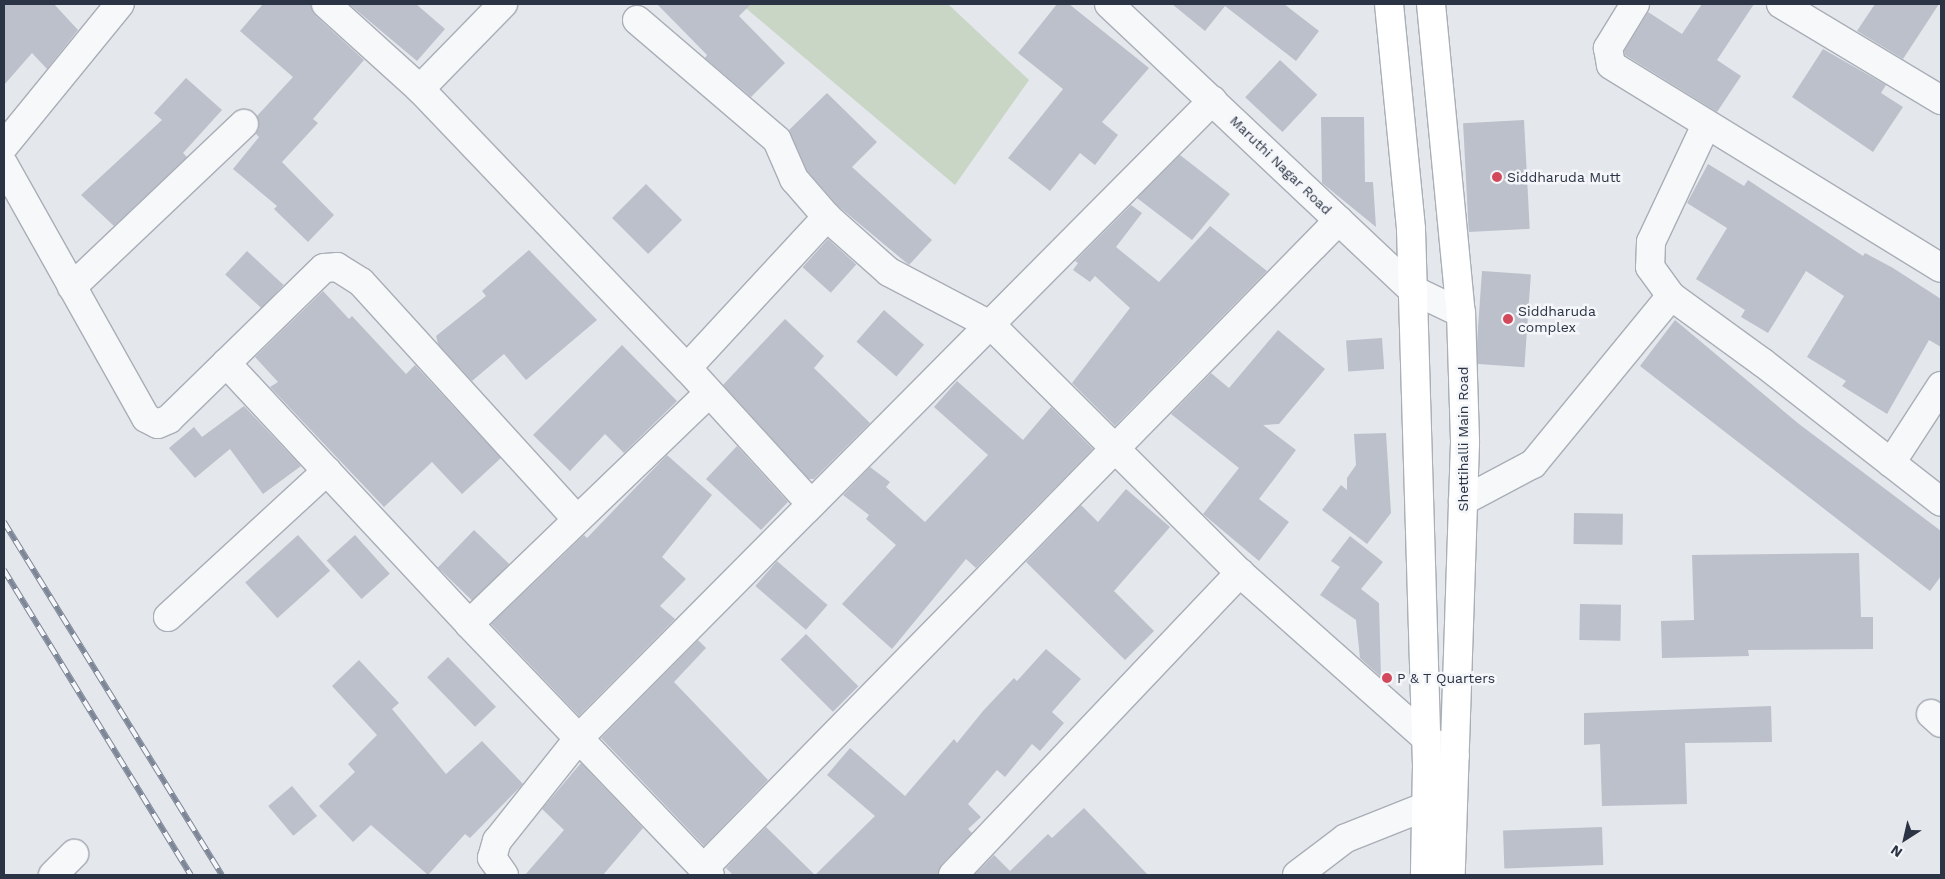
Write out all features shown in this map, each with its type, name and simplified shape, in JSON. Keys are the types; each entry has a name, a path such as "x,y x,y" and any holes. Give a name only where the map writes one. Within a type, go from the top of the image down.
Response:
{"main road":[{"path":"1389,4 1413,290 1426,738 1425,875"},
{"name":"Shettihalli Main Road","path":"1431,4 1461,313 1463,501 1450,875"}],"street":[{"path":"4,146 120,4"},
{"path":"326,4 420,89 687,368 811,504"},
{"path":"420,89 503,4"},
{"name":"Maruthi Nagar Road","path":"1109,4 1413,290 1461,313"},
{"path":"1635,4 1608,48 1611,65 1941,268"},
{"path":"1781,4 1941,100"},
{"path":"637,20 777,140 794,179 828,217 889,272 992,326 1240,573 1426,738 1455,756"},
{"path":"504,875 492,858 496,841 579,738 811,504 992,326 1213,100"},
{"path":"72,288 244,124"},
{"path":"1706,125 1651,242 1650,267 1671,296 1941,502"},
{"path":"4,165 146,418 158,424 169,419 324,268 348,272 577,519"},
{"path":"687,368 828,217"},
{"path":"226,363 469,624 707,872 1339,220"},
{"path":"1463,501 1533,464 1671,296"},
{"path":"1891,463 1941,386"},
{"path":"469,624 709,393"},
{"path":"168,616 327,471"},
{"path":"953,875 1240,573"},
{"path":"1297,875 1346,838 1427,806"},
{"path":"53,875 74,854"}],"green space":[{"path":"741,4 948,4 1029,80 955,185"}],"building":[{"path":"4,4 54,4 78,30 47,69 32,53 4,85"},
{"path":"263,4 311,4 316,16 364,60 313,119 318,123 282,162 334,215 308,242 274,209 277,206 233,169 259,137 256,134 259,128 257,116 293,77 240,31"},
{"path":"349,4 416,4 445,29 417,61"},
{"path":"657,4 751,4 739,16 785,63 751,97 705,58 707,55"},
{"path":"1057,4 1069,4 1149,68 1102,122 1118,135 1095,165 1080,153 1050,191 1008,158 1063,89 1018,53"},
{"path":"1172,4 1284,4 1319,31 1296,61 1225,6 1205,31"},
{"path":"1702,4 1754,4 1717,60 1741,76 1717,112 1625,55 1624,51 1648,12 1682,34"},
{"path":"1875,4 1939,4 1903,59 1857,31"},
{"path":"1823,49 1886,85 1881,93 1903,107 1873,152 1792,97"},
{"path":"1280,60 1317,95 1283,132 1245,97"},
{"path":"186,78 222,110 183,153 187,157 114,226 81,195 162,120 154,113"},
{"path":"827,93 877,142 852,167 932,240 909,265 838,206 807,171 789,130"},
{"path":"1321,117 1364,117 1365,182 1373,182 1376,227 1322,183"},
{"name":"Siddharuda Mutt","path":"1524,120 1530,229 1469,232 1463,123"},
{"path":"1180,155 1230,194 1192,240 1137,198"},
{"path":"1708,164 1744,186 1748,180 1863,256 1865,253 1893,268 1941,299 1941,347 1929,340 1887,414 1842,386 1846,381 1807,357 1844,296 1806,271 1768,333 1741,317 1745,310 1696,279 1727,228 1687,203"},
{"path":"646,184 682,220 648,254 612,218"},
{"path":"1131,205 1142,213 1116,247 1159,282 1210,226 1267,271 1115,426 1072,383 1130,308 1095,276 1090,282 1073,270 1078,263 1075,261"},
{"path":"828,239 856,264 831,293 803,267"},
{"path":"529,250 597,320 526,380 504,354 472,381 438,344 436,336 486,296 482,291"},
{"path":"247,251 284,285 262,309 225,274"},
{"name":"Siddharuda complex","path":"1482,271 1531,274 1524,367 1476,364"},
{"path":"323,291 349,319 352,316 406,374 415,365 501,458 462,494 432,462 384,507 270,387 278,382 255,357"},
{"path":"884,310 924,345 896,376 856,342"},
{"path":"785,319 824,356 814,368 870,423 814,479 809,479 723,385"},
{"path":"1675,320 1799,424 1941,531 1941,576 1930,591 1640,366"},
{"path":"1278,330 1325,369 1279,424 1263,425 1296,450 1259,499 1289,522 1259,561 1203,514 1239,468 1171,414 1211,373 1229,388"},
{"path":"1382,338 1384,369 1348,371 1346,341"},
{"path":"622,345 677,401 624,453 605,434 570,471 533,435"},
{"path":"957,381 1023,440 1051,407 1093,449 976,568 966,559 892,649 842,604 896,545 866,519 869,515 843,495 870,467 890,482 886,487 925,522 988,455 934,407"},
{"path":"244,406 301,466 263,494 230,449 195,478 169,448 194,427 202,437"},
{"path":"1386,433 1391,513 1367,544 1322,510 1341,485 1347,490 1347,478 1356,465 1354,434"},
{"path":"737,446 788,502 761,530 706,479"},
{"path":"667,455 712,495 662,557 686,579 660,606 675,619 579,716 491,624 584,535 587,538"},
{"path":"1126,489 1170,527 1114,591 1154,631 1125,660 1026,562 1081,505 1098,522"},
{"path":"1574,513 1623,514 1622,545 1573,544"},
{"path":"474,530 509,564 473,601 438,567"},
{"path":"298,535 330,571 277,618 245,583"},
{"path":"355,535 390,574 362,599 327,560"},
{"path":"1350,536 1383,562 1361,589 1379,603 1381,677 1360,658 1356,620 1320,595 1340,567 1331,561"},
{"path":"1859,553 1861,617 1873,617 1873,649 1748,650 1749,656 1662,658 1661,621 1694,620 1692,555"},
{"path":"777,561 828,605 806,630 755,586"},
{"path":"1580,604 1621,605 1620,641 1579,640"},
{"path":"806,634 858,686 833,712 781,659"},
{"path":"698,640 706,648 674,682 768,780 704,846 601,738"},
{"path":"1046,649 1081,679 1052,712 1064,723 1040,751 1032,744 1005,777 997,770 968,804 981,817 968,829 972,833 942,864 938,875 815,875 875,816 827,775 850,748 905,796 954,739 957,743 983,711 1014,678 1017,681"},
{"path":"448,657 496,707 475,727 427,677"},
{"path":"359,660 399,703 392,709 446,774 482,741 523,784 470,838 465,834 428,875 371,825 353,842 319,806 355,772 348,764 377,735 332,686"},
{"path":"1771,706 1772,742 1685,743 1687,804 1602,806 1600,744 1584,745 1584,713"},
{"path":"581,763 643,828 603,875 525,875 564,830 542,809"},
{"path":"292,786 317,816 293,836 268,806"},
{"path":"1084,808 1148,875 974,875 994,855 1010,871 1048,834 1052,838"},
{"path":"766,827 815,875 733,875 726,868"},
{"path":"1602,827 1603,865 1504,868 1503,830"}],"railway":[{"path":"4,522 222,875"},
{"path":"4,570 191,875"}],"place":[{"name":"Siddharuda Mutt","path":"1497,177"},
{"name":"Siddharuda complex","path":"1508,319"},
{"name":"P & T Quarters","path":"1387,678"}]}
